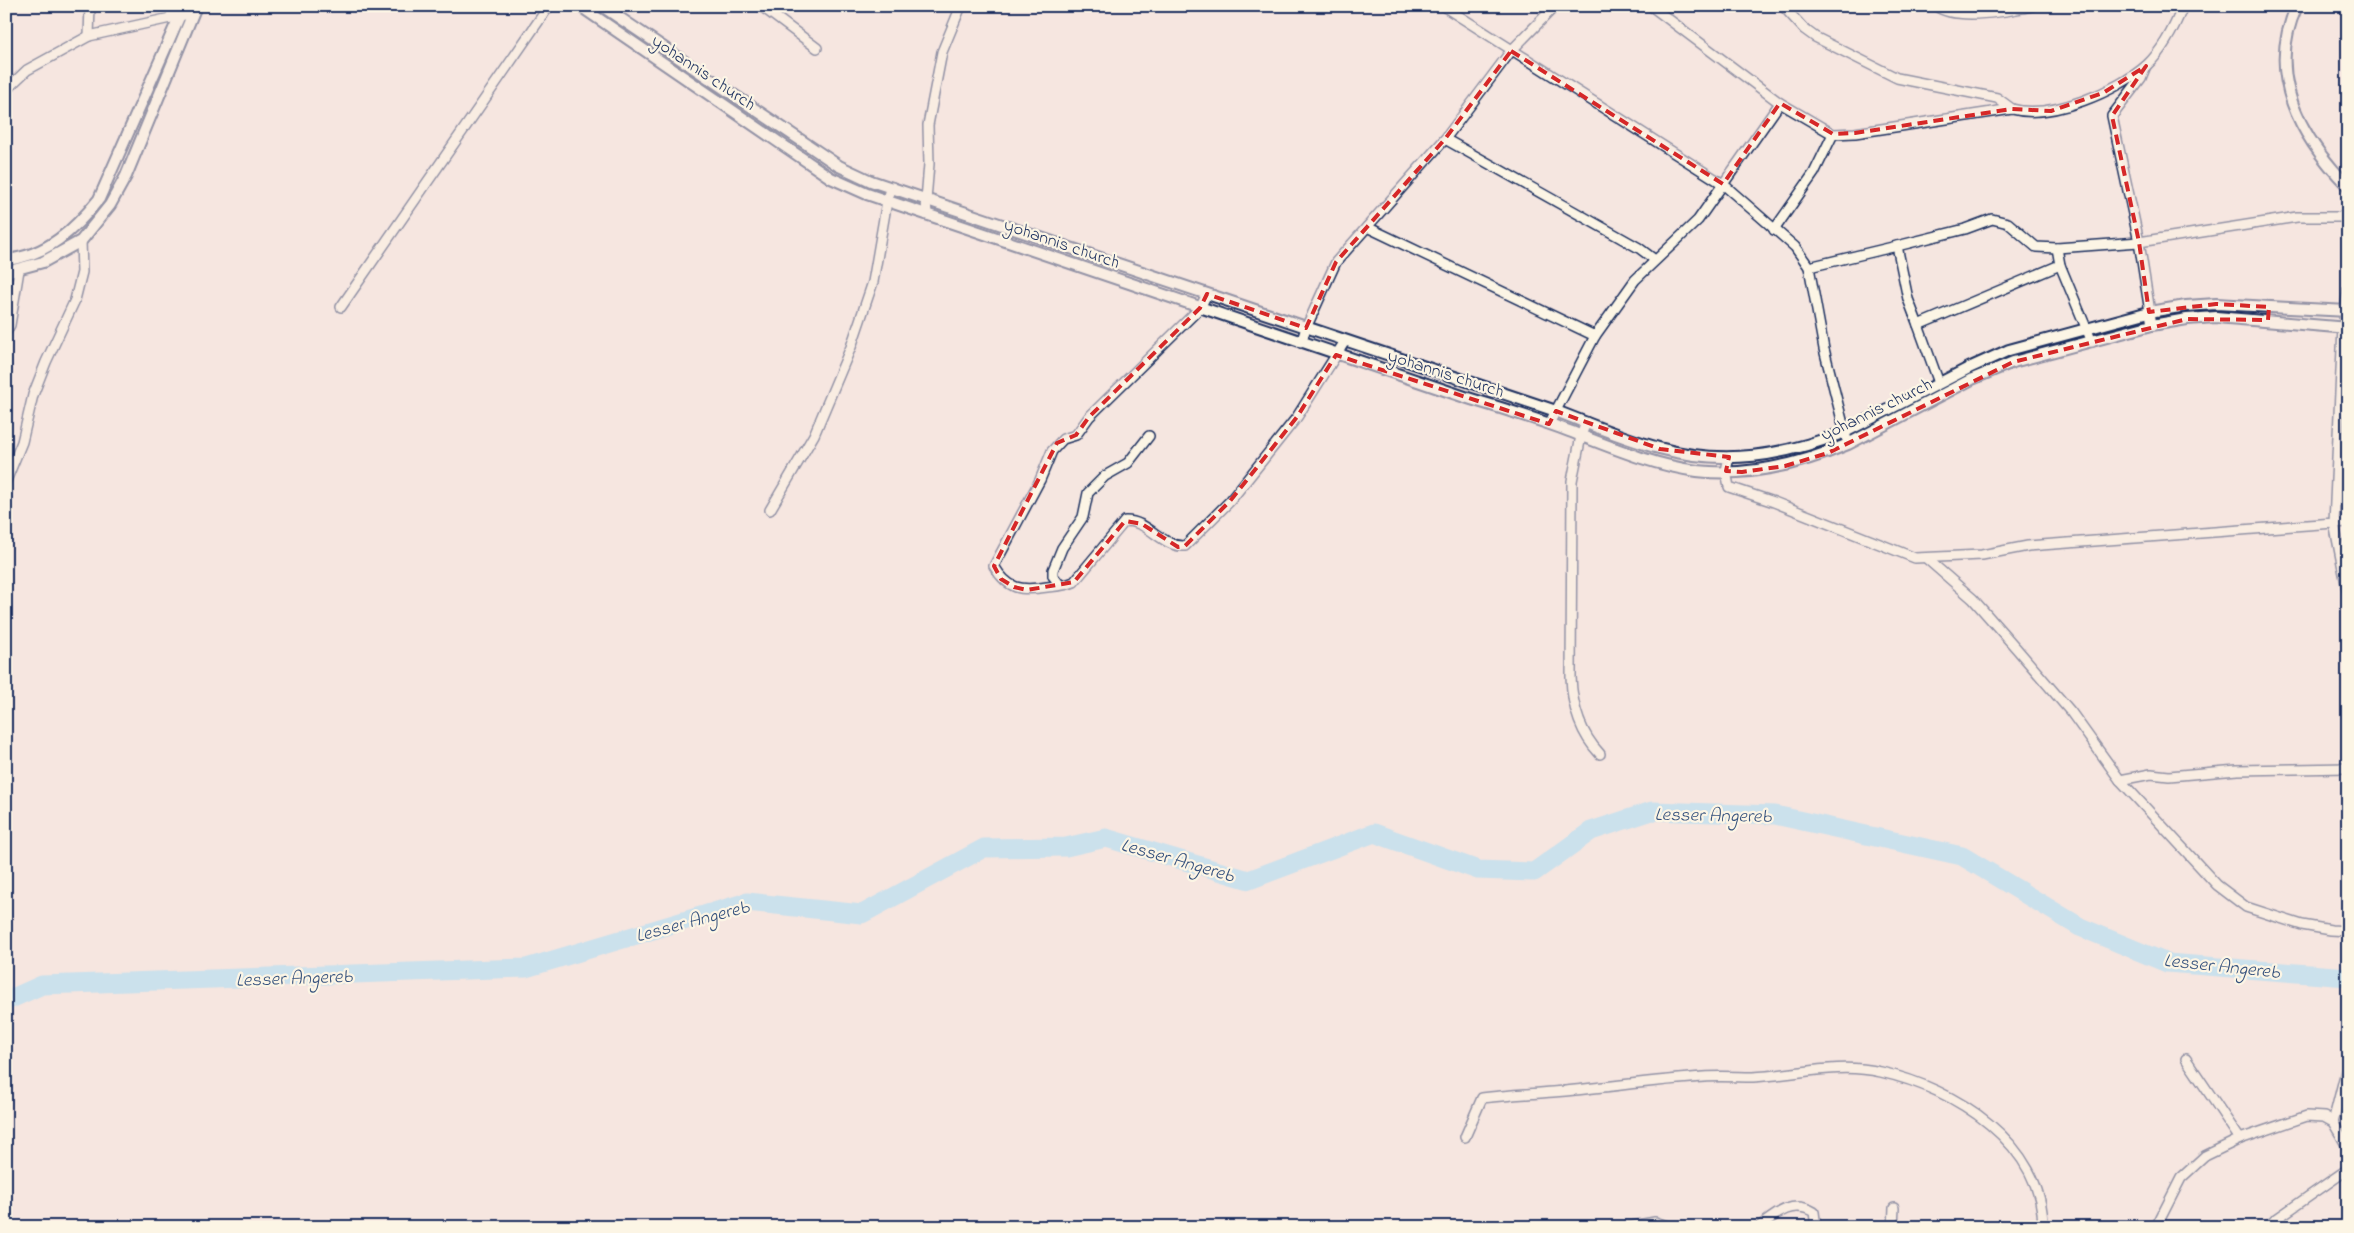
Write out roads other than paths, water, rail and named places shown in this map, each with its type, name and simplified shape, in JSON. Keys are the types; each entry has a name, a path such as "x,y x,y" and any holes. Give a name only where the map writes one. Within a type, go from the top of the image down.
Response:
{"street":[{"path":"89,36 90,6"},
{"path":"175,6 175,17"},
{"path":"6,260 38,252 61,240 80,224 100,199 175,17 184,6"},
{"path":"341,306 549,6"},
{"name":"yohannis church","path":"580,6 831,178 927,215 1336,355 1550,424 1655,463 1698,471 1742,472 1785,466 1848,444 1972,379 2013,362 2152,325 2216,317 2345,328"},
{"path":"602,6 839,166 926,200 1556,411 1660,449 1728,458 1782,453 1845,432 1939,383 2009,350 2149,312 2186,306 2216,304 2346,311"},
{"path":"761,6 816,48"},
{"path":"927,215 928,125 942,52 961,6"},
{"path":"1442,6 1723,184 1795,247 1809,267 1824,349 1848,444"},
{"path":"1301,343 1336,262 1445,139 1511,51 1555,6"},
{"path":"1651,6 1780,102 1833,134 1855,133 2012,109"},
{"path":"1783,6 1804,29 1815,37 1897,78 1997,98 2012,109 2023,112 2051,111 2103,93 2146,66 2157,54 2183,6"},
{"path":"1936,6 1965,14 2002,12 2032,6"},
{"path":"2297,6 2289,22 2284,49 2285,70 2292,102 2302,127 2316,151 2348,186"},
{"path":"6,90 27,70 89,36 175,17 195,10"},
{"path":"6,272 43,262 81,241 110,205 126,176 195,10"},
{"path":"2146,66 2141,78 2112,116 2139,242 2152,325"},
{"path":"1550,424 1595,336 1635,280 1698,220 1780,102"},
{"path":"1774,230 1814,173 1833,134"},
{"path":"1445,139 1639,248 1654,260"},
{"path":"770,510 814,435 851,347 873,282 887,201 892,188"},
{"path":"1809,267 1965,229 1992,219 2008,223 2036,247 2057,248 2139,242 2297,217 2348,217"},
{"path":"1367,227 1595,336"},
{"path":"6,481 22,442 33,395 75,300 82,272 81,241"},
{"path":"1897,246 1908,299 1939,383"},
{"path":"2057,248 2060,265 2092,342"},
{"path":"1918,325 2060,265"},
{"path":"6,332 10,325 19,270"},
{"path":"2348,289 2345,328 2344,405 2334,523 2348,594"},
{"path":"1207,294 1200,308 1089,417 1076,435 1057,443 994,566 1001,579 1014,587 1027,590 1074,582 1125,521 1133,520 1178,546 1185,546 1230,501 1297,417 1345,341"},
{"path":"2268,320 2269,306"},
{"path":"1586,422 1581,436 1572,481 1572,701 1587,735 1600,754"},
{"path":"1060,585 1053,576 1052,570 1062,548 1083,517 1088,493 1105,476 1128,464 1149,436"},
{"path":"1728,458 1726,471 1729,487 1774,502 1915,558 1982,555 2028,546 2348,522"},
{"path":"1926,558 1973,599 2071,712 2120,780 2217,884 2246,907 2302,925 2348,931"},
{"path":"2120,780 2151,774 2169,776 2236,770 2348,768"},
{"path":"2186,1059 2240,1139"},
{"path":"2333,1122 2348,1063"},
{"path":"1465,1138 1482,1098 1705,1077 1754,1076 1811,1069 1849,1068 1880,1072 1921,1083 1962,1103 2001,1134 2015,1150 2036,1183 2043,1209 2043,1227"},
{"path":"2156,1227 2182,1178 2205,1156 2240,1139 2307,1116 2324,1117 2333,1122 2348,1148"},
{"path":"2268,1227 2275,1220 2348,1169"},
{"path":"1759,1227 1778,1212 1799,1206 1814,1212 1816,1227"},
{"path":"1893,1227 1894,1208"},
{"path":"1627,1227 1655,1222 1670,1227"}],"waterway":[{"name":"Lesser Angereb","path":"6,1001 42,985 526,968 747,902 862,914 984,848 1066,847 1106,838 1249,880 1374,833 1478,870 1534,872 1591,831 1652,811 1775,815 1962,856 2080,927 2167,963 2348,977"}]}
